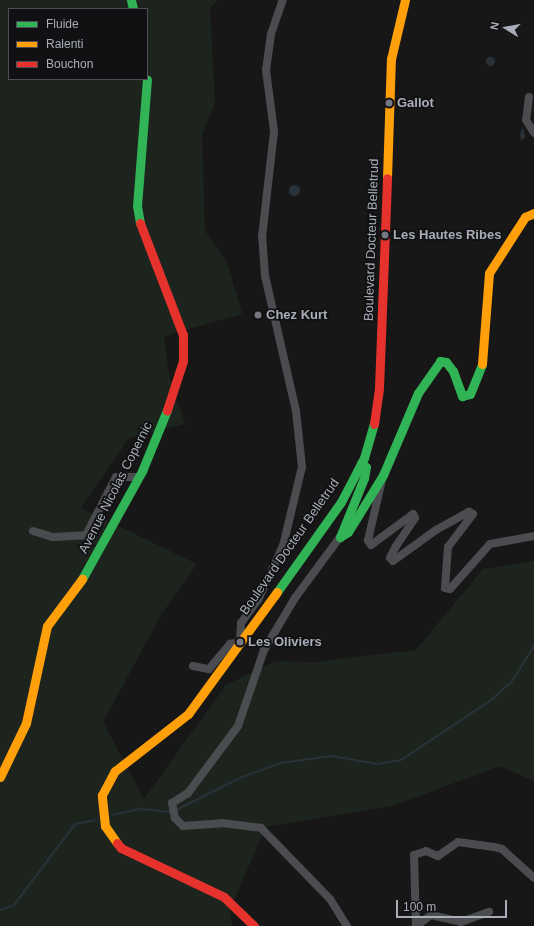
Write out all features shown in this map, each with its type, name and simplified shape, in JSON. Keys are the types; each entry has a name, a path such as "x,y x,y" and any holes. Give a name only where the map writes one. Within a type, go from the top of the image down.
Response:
{"street":[{"path":"193,666 209,669 230,644 240,642 241,623 258,600 283,546 302,467 296,411 265,276 262,237 274,131 266,70 271,34 283,0"},
{"name":"Boulevard Docteur Belletrud","path":"254,926 224,896 121,848 105,826 102,814 102,795 115,771 188,714 340,502 361,463 370,441 378,400 391,59 405,0"},
{"name":"Avenue Nicolas Copernic","path":"0,777 26,723 47,626 90,568 139,477 169,410 184,348 183,334 141,228 137,206 147,80"},
{"path":"529,97 526,120 534,133"},
{"path":"340,537 348,532 383,475 418,393 440,361 446,362 453,371 458,391 462,396 470,394 484,358 489,273 525,217 534,212"},
{"path":"347,926 330,899 261,828 222,823 183,826 174,818 172,803 188,793 238,726 264,650 295,598 340,537 364,478 366,467 361,463"},
{"path":"383,475 368,540 371,545 413,514 415,518 396,546 390,558 393,561 436,530 469,512 473,514 448,547 445,588 450,589 490,544 534,536"},
{"path":"33,531 53,538 86,536 116,477 139,477"},
{"path":"416,926 414,855 426,851 438,856 458,842 494,847 502,849 534,878"},
{"path":"416,926 431,915 460,922 489,912"}],"shaded area":[{"path":"0,0 217,0 210,8 215,103 202,134 205,231 227,262 242,314 164,336 169,375 185,424 129,438 81,508 197,564 161,615 103,722 144,799 226,685 276,661 315,662 416,650 483,569 534,561 534,781 500,766 392,806 266,827 230,909 232,926 0,926"},
{"path":"490,56 495,61 490,66 485,61"},
{"path":"523,127 525,137 521,141 520,134"},
{"path":"292,185 296,185 298,186 298,194 292,195 289,192 289,188"}],"waterway":[{"path":"176,810 242,777 281,763 332,756 377,764 401,760 491,700 512,681 534,646"},
{"path":"112,815 141,809 172,812"},
{"path":"0,910 14,905 75,824 95,820"}],"traffic: fast":[{"path":"131,0 133,8"},
{"path":"140,223 137,206 147,80"},
{"path":"361,463 366,467 364,478 340,537 348,532 383,475 418,393 440,361 446,362 453,371 462,396 470,394 482,364"},
{"path":"82,579 142,471 167,410"},
{"path":"277,592 341,502 364,458 374,424"}],"traffic: slow":[{"path":"387,178 391,59 405,0"},
{"path":"482,364 489,273 525,217 534,213"},
{"path":"0,777 26,723 47,626 82,579"},
{"path":"117,843 105,826 102,795 115,771 188,714 277,592"}],"traffic: jam":[{"path":"374,424 379,388 387,178"},
{"path":"140,223 183,335 183,361 167,410"},
{"path":"117,843 121,848 224,897 254,926"}],"place":[{"name":"Gallot","path":"389,103"},
{"name":"Les Hautes Ribes","path":"385,235"},
{"name":"Chez Kurt","path":"258,315"},
{"name":"Les Oliviers","path":"240,642"}]}
